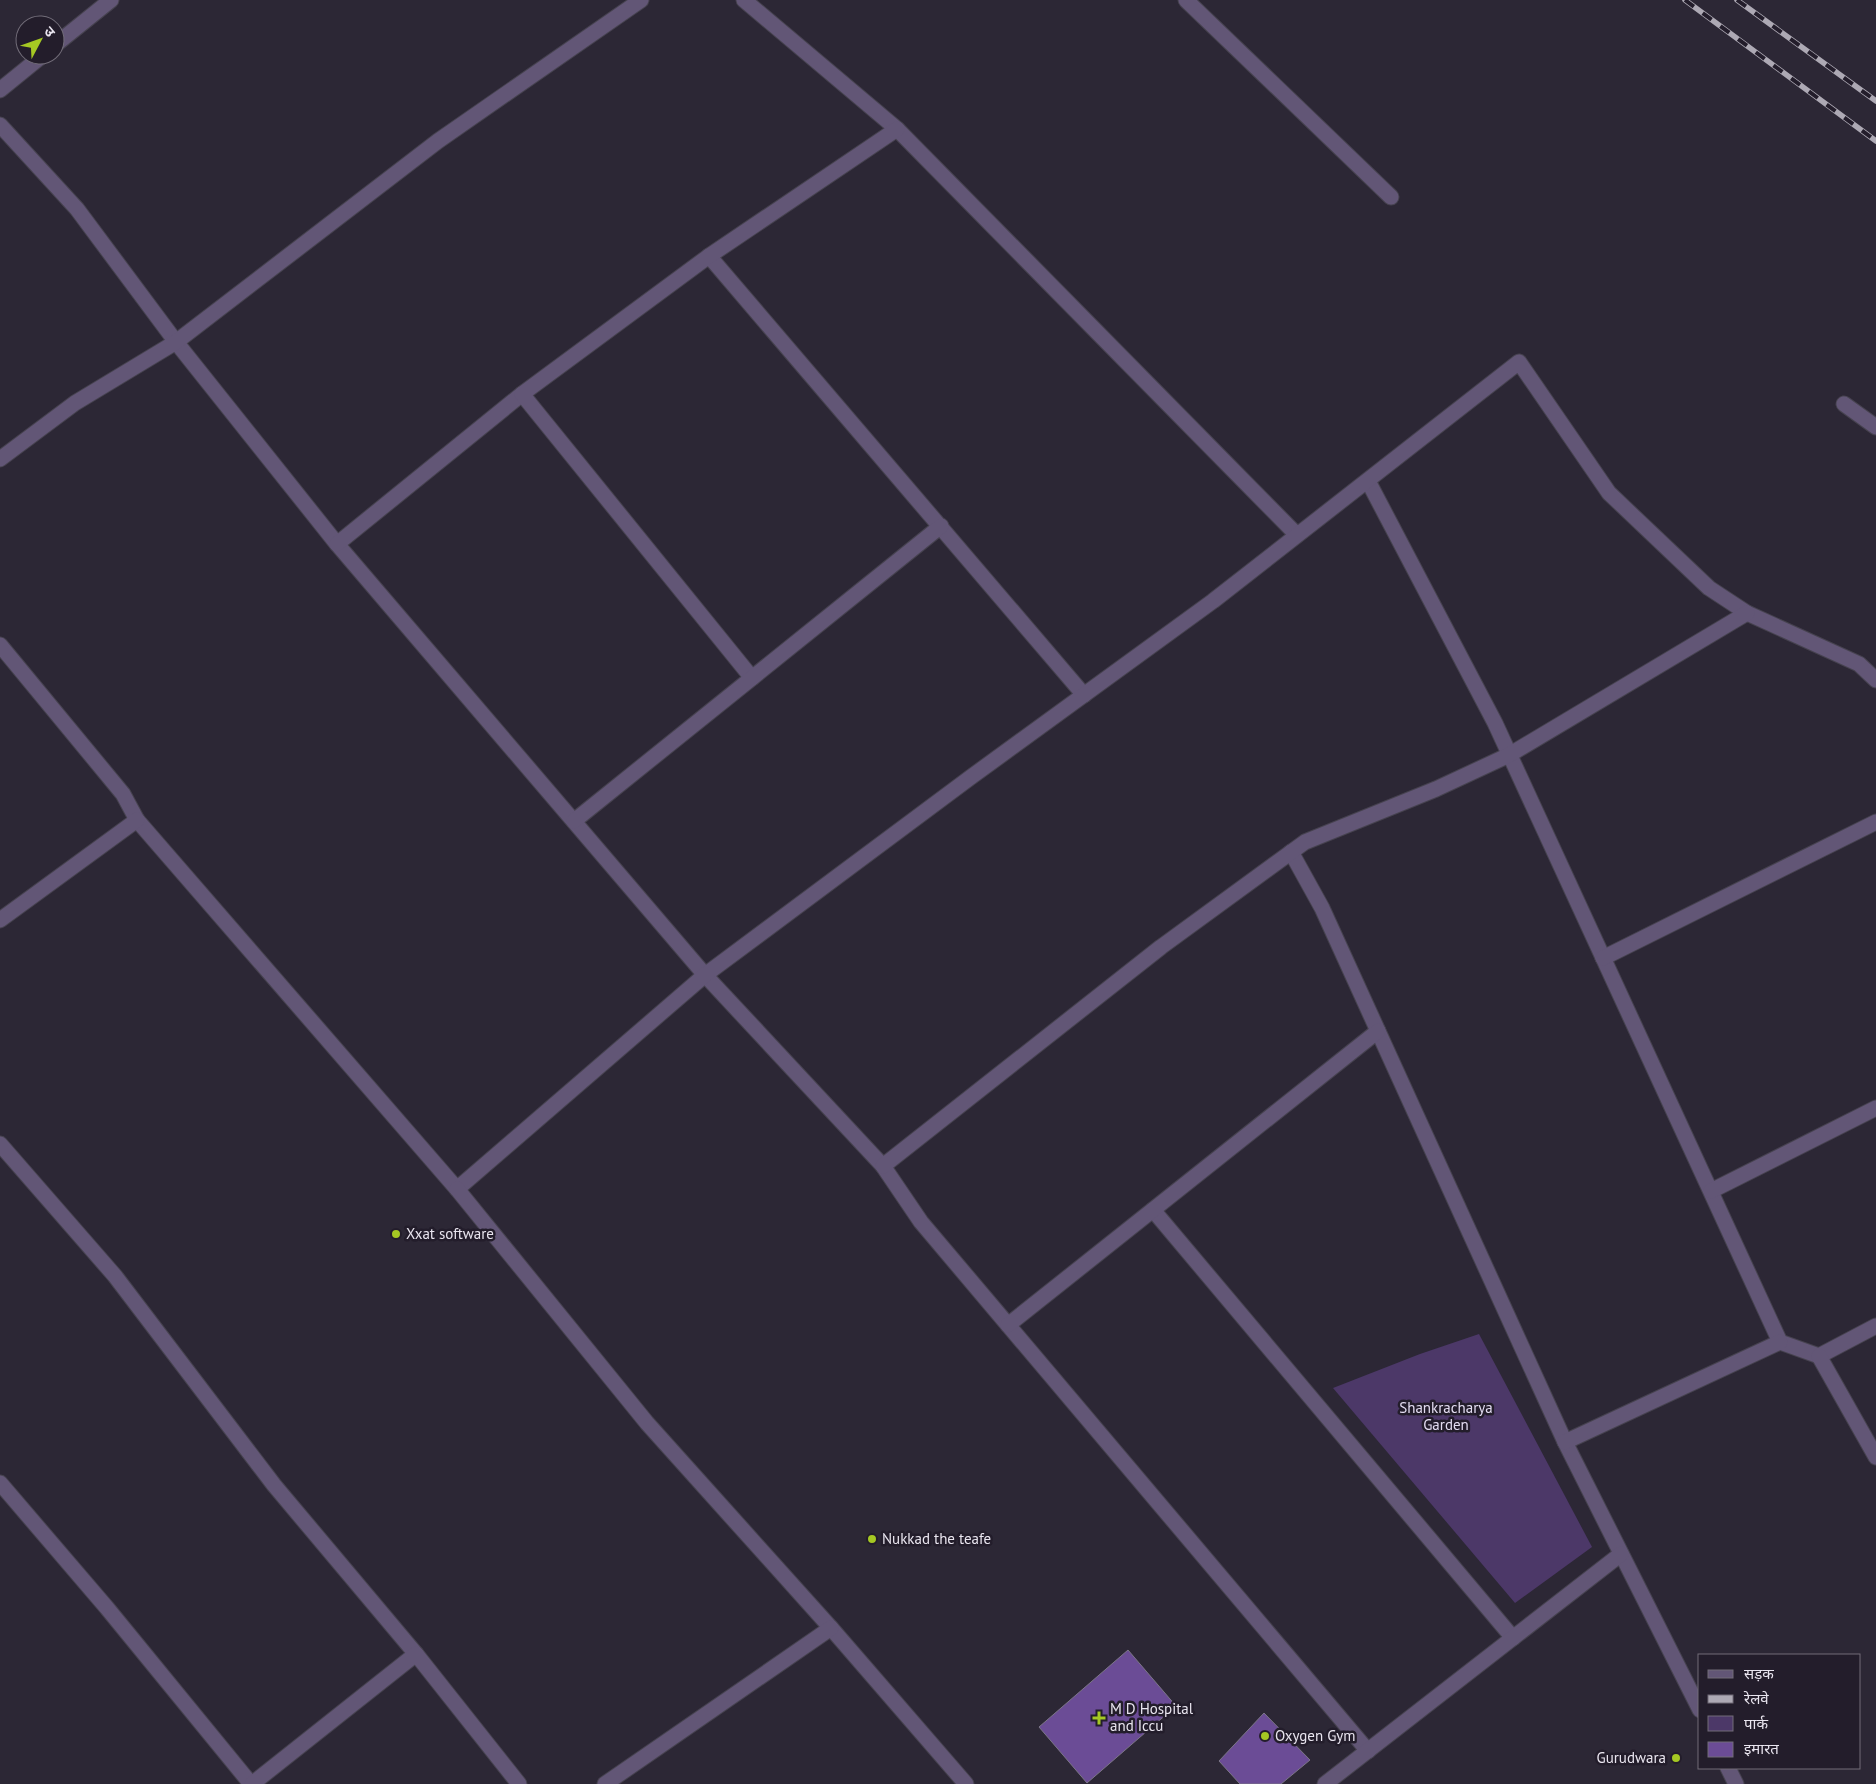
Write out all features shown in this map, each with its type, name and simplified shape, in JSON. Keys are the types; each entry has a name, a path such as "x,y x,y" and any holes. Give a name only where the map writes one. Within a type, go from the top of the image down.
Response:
{"street":[{"path":"65,38 111,0"},
{"path":"0,459 75,403 176,342 438,140 641,0"},
{"path":"744,0 897,129 1297,536"},
{"path":"1186,0 1391,196"},
{"path":"0,90 31,65"},
{"path":"0,124 77,210 176,342 337,544 705,975 883,1166 921,1222 1368,1750"},
{"path":"337,544 522,394 709,256 897,129"},
{"path":"709,256 1084,695"},
{"path":"457,1189 705,975 1213,601 1519,362 1609,493 1709,588 1747,613 1860,664 1876,680"},
{"path":"522,394 752,678"},
{"path":"1844,404 1876,426"},
{"path":"1368,481 1509,755 1780,1342"},
{"path":"574,821 941,526"},
{"path":"883,1166 1161,947 1304,842 1436,789 1509,755 1747,613"},
{"path":"0,645 122,794 137,820 457,1189 647,1423 831,1628 966,1784"},
{"path":"0,920 137,820"},
{"path":"1603,958 1876,822"},
{"path":"1291,852 1322,908 1565,1442 1698,1706"},
{"path":"1008,1325 1378,1031"},
{"path":"1710,1191 1876,1108"},
{"path":"0,1144 115,1276 274,1485 416,1654 519,1784"},
{"path":"1153,1210 1513,1638"},
{"path":"1819,1356 1876,1326"},
{"path":"1565,1442 1780,1342 1819,1356 1876,1457"},
{"path":"0,1482 252,1784 416,1654"},
{"path":"1325,1784 1621,1554"},
{"path":"605,1784 831,1628"},
{"path":"1728,1769 1736,1784"}],"green space":[{"name":"Shankracharya Garden","path":"1479,1334 1592,1547 1515,1603 1333,1388 1420,1354"}],"building":[{"path":"1128,1650 1176,1706 1087,1783 1039,1727"},
{"name":"Oxygen Gym","path":"1264,1713 1310,1760 1281,1784 1240,1784 1219,1761"}],"railway":[{"path":"1685,0 1876,141"},
{"path":"1737,0 1876,101"}],"place":[{"name":"Xxat software","path":"396,1234"},
{"name":"Nukkad the teafe","path":"872,1539"},
{"name":"M D Hospital and Iccu","path":"1099,1718"},
{"name":"Oxygen Gym","path":"1265,1736"},
{"name":"Gurudwara","path":"1676,1758"}]}
